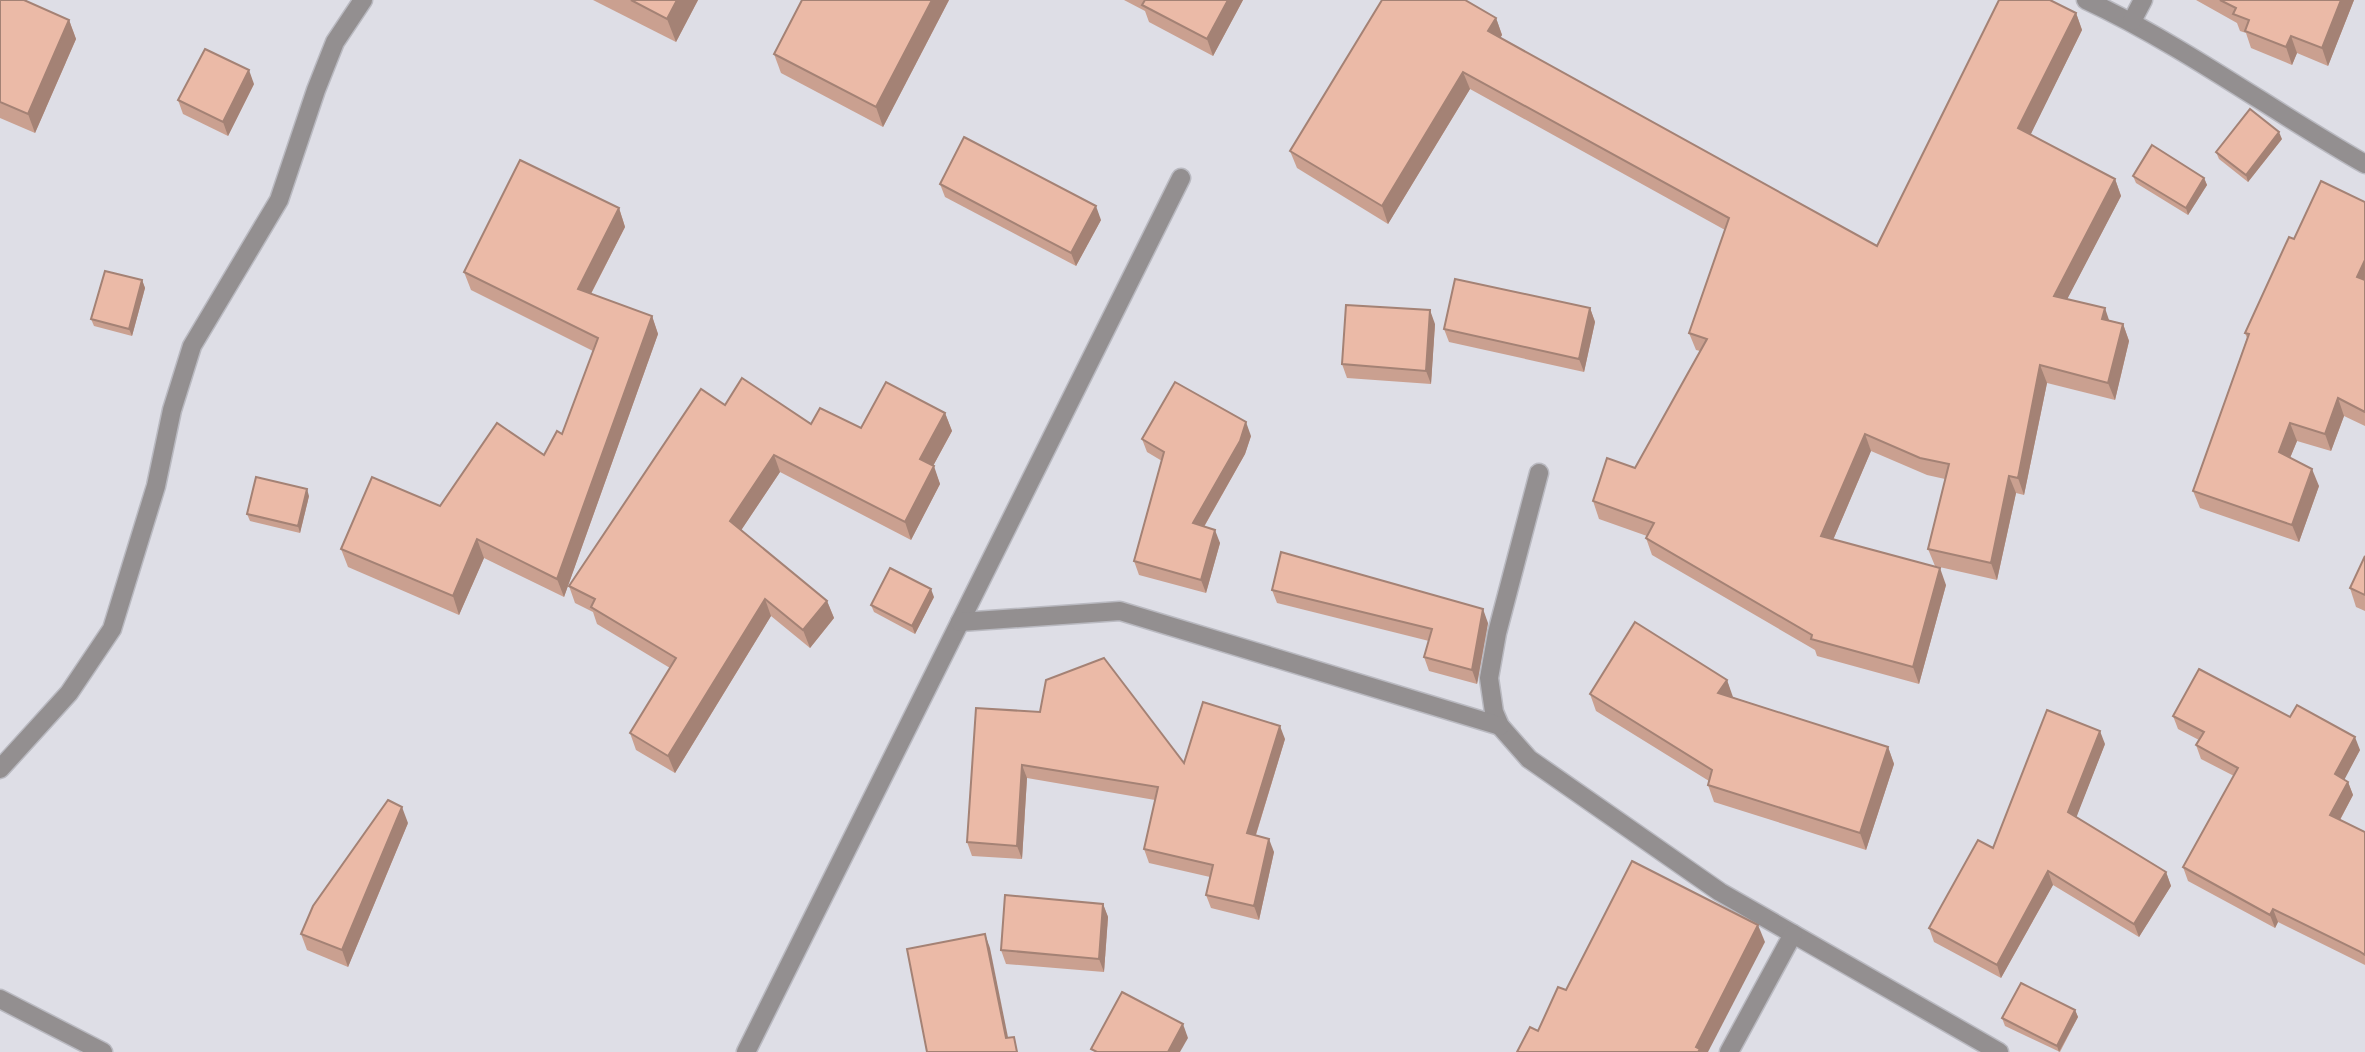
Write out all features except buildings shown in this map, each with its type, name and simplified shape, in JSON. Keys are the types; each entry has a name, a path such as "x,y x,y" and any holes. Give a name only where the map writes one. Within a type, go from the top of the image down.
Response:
{"street":[{"path":"0,769 69,693 112,629 156,486 172,410 192,346 279,200 335,42 363,0"},
{"path":"2087,0 2132,21 2301,128 2365,164"},
{"path":"2132,21 2143,0"},
{"path":"746,1052 1181,178"},
{"path":"1539,473 1497,633 1489,678 1494,712 1500,726 1529,759 1720,892 1999,1052"},
{"path":"960,622 1121,611 1500,726"},
{"path":"1729,1052 1793,934"},
{"path":"0,999 103,1052"}]}
